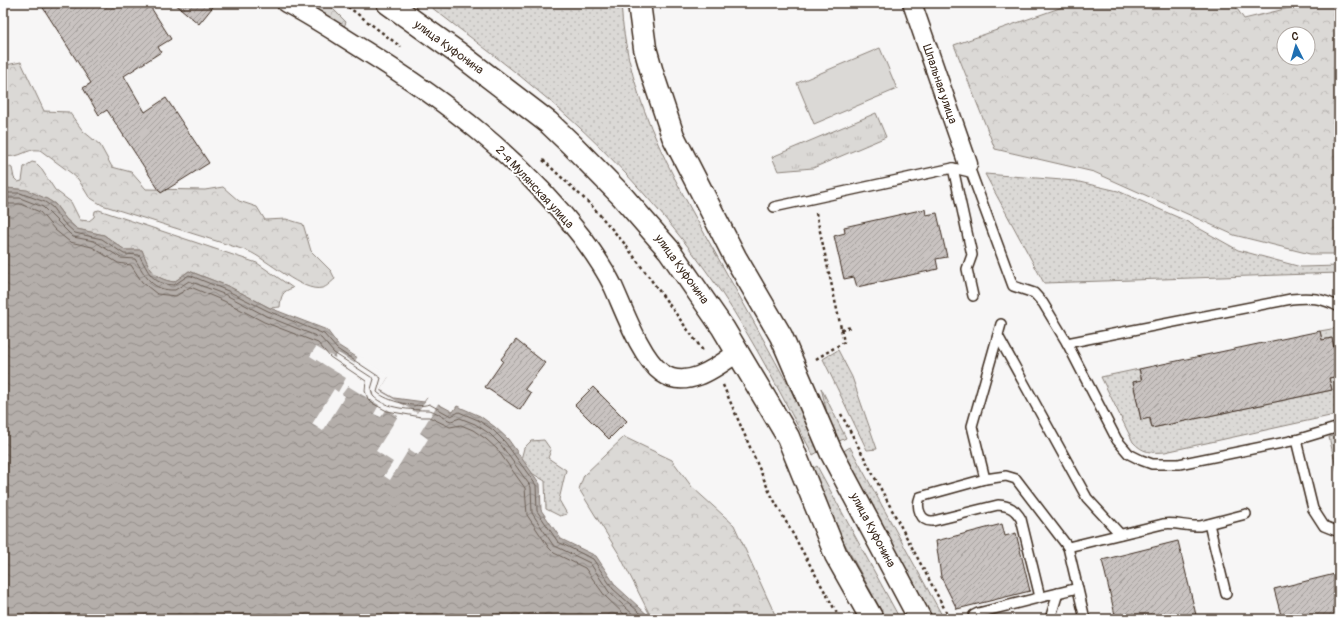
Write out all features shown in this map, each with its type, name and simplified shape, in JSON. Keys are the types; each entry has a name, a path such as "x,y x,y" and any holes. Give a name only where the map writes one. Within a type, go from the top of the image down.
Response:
{"main road":[{"name":"улица Куфонина","path":"388,3 458,53 549,123 572,144 648,223 689,276 738,352 788,437 836,554 872,619"},
{"name":"улица Куфонина","path":"639,3 645,48 652,76 673,136 734,256 781,336 831,452 920,619"}],"street":[{"name":"2-я Мулянская улица","path":"286,3 426,90 491,141 516,164 557,208 600,263 632,328 652,361 661,372 671,378 684,379 715,367 738,352"},
{"name":"Шпальная улица","path":"912,3 964,168"}],"lane":[{"path":"774,207 964,168"},
{"path":"964,168 972,255 968,269 973,296"},
{"path":"964,168 1013,286 1034,293 1051,315 1117,440 1129,454 1152,464 1179,464 1296,440 1339,427"},
{"path":"1067,343 1291,299 1307,297 1320,299 1339,307"},
{"path":"985,479 972,426 1001,324"},
{"path":"998,336 1087,498 1120,534"},
{"path":"1296,440 1313,509 1324,526 1339,532"},
{"path":"1040,597 1021,519 1016,511 1008,506 998,505 926,522 923,519 919,505 920,496 985,479 1006,476 1016,479 1068,547 1085,619"},
{"path":"1068,547 1167,523 1192,526 1208,524 1246,514"},
{"path":"1208,524 1226,594"},
{"path":"972,619 974,614 1078,588"},
{"path":"1050,619 1058,593"}],"path":[{"path":"813,199 844,342 815,359"},
{"path":"841,329 852,327"}],"green space":[{"path":"301,3 327,3 346,22 344,27"},
{"path":"484,3 621,3 625,40 633,76 644,110 658,144 691,210 823,449 813,455 769,372 734,312 703,266 642,191 597,144 550,101 431,7 456,8"},
{"path":"1074,3 1233,3 1244,19 1309,3 1339,3 1339,254 1310,254 1234,235 1094,172 995,149 954,45"},
{"path":"880,48 897,89 814,124 797,83"},
{"path":"3,57 6,65 21,62 44,111 69,112 83,131 100,145 112,167 131,172 146,189 205,190 223,187 239,201 257,207 265,220 286,219 303,224 311,251 331,271 335,279 327,286 322,288 314,288 295,281 248,251 102,205 89,197 78,179 40,150 9,157 3,156"},
{"path":"876,113 886,137 813,168 778,171 772,157"},
{"path":"32,162 36,163 40,167 55,190 71,202 80,220 89,221 94,217 95,211 99,210 257,263 293,288 284,292 280,307 270,308 230,287 189,271 174,282 167,281 153,272 142,250 125,250 104,235 77,229 66,219 55,204 47,199 20,189 3,189 3,163 12,168 14,178 18,182 22,181 24,167"},
{"path":"985,174 1075,181 1118,191 1184,220 1238,250 1301,267 1339,266 1339,273 1044,283"},
{"path":"1337,328 1339,336 1339,374 1332,338 1322,340 1320,331"},
{"path":"838,350 852,377 877,449 867,450 823,359"},
{"path":"1139,369 1141,380 1133,382 1141,420 1149,418 1152,428 1332,390 1329,378 1339,376 1339,414 1165,452 1148,452 1133,442 1101,377"},
{"path":"821,388 846,438 837,442 830,425"},
{"path":"1339,435 1339,479 1329,437"},
{"path":"624,437 672,460 692,487 734,525 777,619 644,619 651,617 619,554 579,489 584,475"},
{"path":"544,440 551,450 548,458 566,470 559,500 567,514 560,516 546,509 545,481 530,472 520,463 524,448 531,441"},
{"path":"850,447 944,619 932,619 842,452"},
{"path":"817,466 900,619 886,619 806,473"}],"water":[{"path":"3,189 27,190 47,199 55,204 66,219 77,229 104,235 125,250 142,250 153,272 167,281 174,282 189,271 230,287 270,308 327,330 339,346 388,377 380,390 394,398 424,402 427,398 453,412 457,406 480,416 508,439 540,484 541,510 561,539 596,556 616,586 651,618 3,619"}],"pier":[{"path":"316,347 335,358 338,353 354,363 358,356 389,376 380,391 417,413 428,397 439,402 420,433 428,439 418,455 409,449 390,480 384,476 393,462 376,451 398,416 387,409 381,417 374,414 379,405 348,386 342,394 345,396 323,431 312,424 334,389 338,392 346,378 310,356"}],"building":[{"path":"40,3 148,3 171,39 158,47 161,52 124,76 145,112 166,98 209,163 161,193 107,110 99,115 83,88 91,83"},
{"path":"174,3 216,3 199,24"},
{"path":"925,209 926,215 937,213 947,257 936,259 938,269 857,287 854,277 844,279 834,236 845,233 844,227"},
{"path":"1320,331 1322,340 1332,338 1339,376 1329,378 1332,390 1152,428 1150,418 1141,420 1133,382 1142,380 1139,369"},
{"path":"516,340 545,363 525,389 531,393 520,410 485,387 503,361 501,359"},
{"path":"593,387 627,421 609,439 575,405"},
{"path":"1002,524 1005,536 1016,533 1030,591 957,609 941,577 936,541"},
{"path":"1178,541 1197,619 1116,619 1102,560"},
{"path":"1339,573 1339,619 1282,619 1274,589"}]}
